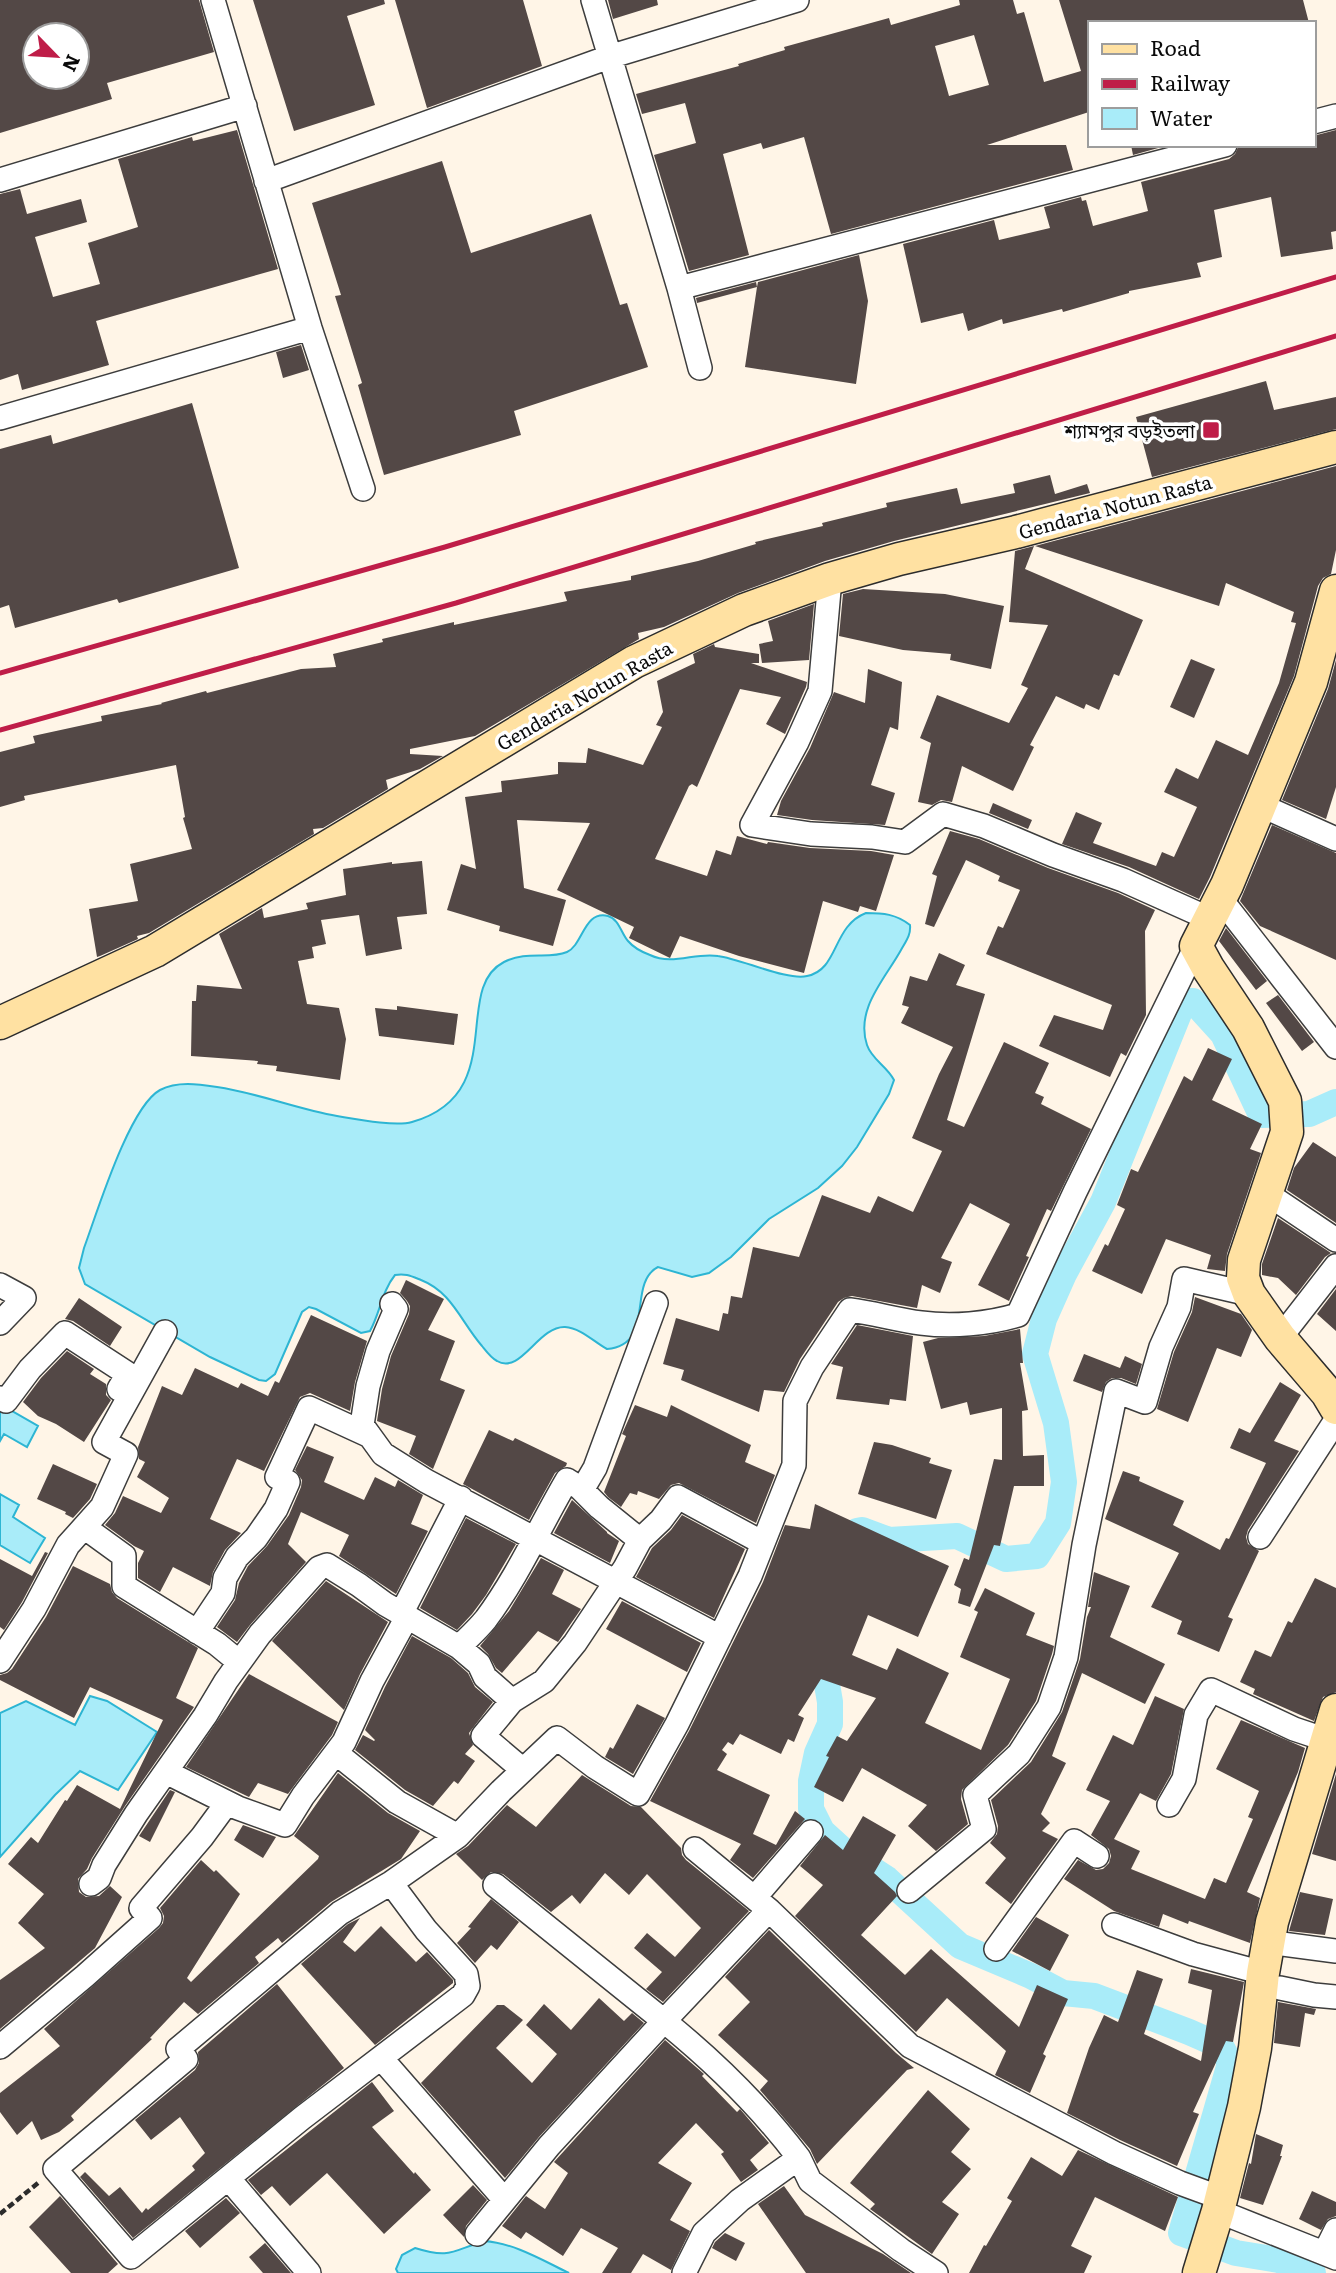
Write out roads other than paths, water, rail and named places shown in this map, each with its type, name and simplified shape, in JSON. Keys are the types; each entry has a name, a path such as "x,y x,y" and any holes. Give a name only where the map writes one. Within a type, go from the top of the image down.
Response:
{"main road":[{"name":"Gendaria Notun Rasta","path":"0,1023 155,951 634,662 744,610 830,579 900,559 1115,506 1336,447"},
{"path":"1334,1401 1280,1338 1249,1294 1243,1278 1244,1260 1287,1132 1285,1101 1248,1028 1196,947 1260,805 1311,682 1336,591"},
{"path":"1199,2273 1244,2107 1271,1980 1267,1942 1332,1742 1336,1710"}],"street":[{"path":"213,0 310,328 363,489"},
{"path":"593,0 679,288 700,368"},
{"path":"266,181 610,57 797,0"},
{"path":"0,180 244,106"},
{"path":"1315,121 1336,116"},
{"path":"679,288 1217,147"},
{"path":"0,418 310,328"},
{"path":"830,579 820,691 797,742 752,825 811,834 872,837 905,842 943,814 984,826 1123,880 1215,908 1336,1047"},
{"path":"1260,805 1336,839"},
{"path":"391,1883 426,1930 466,1974 468,1986 463,1995 302,2118 229,2179 137,2265 55,2169 186,2059 178,2049 340,1913 391,1883 458,1836 557,1738 595,1767 638,1794 677,1724 751,1576 794,1465 796,1401 812,1367 850,1310 921,1323 972,1323 1018,1315 1075,1192 1196,947"},
{"path":"1266,1193 1336,1240"},
{"path":"1280,1338 1336,1266"},
{"path":"909,1891 984,1829 975,1795 1019,1754 1049,1707 1066,1657 1081,1558 1116,1391 1145,1402 1161,1348 1179,1307 1184,1279 1249,1294"},
{"path":"0,1285 24,1298 0,1323"},
{"path":"580,1488 586,1485 595,1468 656,1303"},
{"path":"392,1304 396,1309 378,1351 368,1386 362,1424 383,1454 426,1481 720,1637"},
{"path":"0,1661 34,1609 68,1545 102,1507 126,1454 104,1442 165,1332"},
{"path":"0,1398 6,1401 30,1369 65,1333 128,1374 119,1389 131,1396"},
{"path":"1260,1537 1334,1401"},
{"path":"197,1632 223,1592 225,1578 237,1558 256,1538 276,1509 288,1482 277,1477 309,1408 370,1436"},
{"path":"459,1647 485,1620 535,1539 567,1480 640,1540"},
{"path":"523,1770 483,1736 512,1701 544,1681 575,1643 640,1540 661,1520 678,1497 763,1543"},
{"path":"166,1772 227,1802 285,1825 303,1796 344,1742 461,1498"},
{"path":"84,1527 124,1556 124,1586 217,1644 239,1662"},
{"path":"91,1884 99,1878 104,1865 239,1662 260,1634 319,1568 327,1565 404,1616 459,1647 479,1664 485,1677 512,1701"},
{"path":"1168,1805 1184,1779 1196,1715 1211,1690 1294,1729 1332,1742"},
{"path":"336,1753 397,1802 458,1836"},
{"path":"0,2047 150,1918 141,1908 202,1837 227,1802"},
{"path":"477,2234 549,2146 664,2021 762,1903 811,1832"},
{"path":"996,1949 1074,1841 1097,1856"},
{"path":"695,1849 762,1903 910,2046 1114,2152 1180,2183 1215,2206 1330,2255 1336,2230"},
{"path":"495,1885 710,2058 747,2095 799,2158 810,2181 932,2272"},
{"path":"1114,1925 1314,1995 1336,1997"},
{"path":"1267,1942 1336,1951"},
{"path":"382,2058 504,2199"},
{"path":"684,2273 704,2232 740,2200 799,2158"},
{"path":"229,2179 309,2273"}],"water":[{"path":"866,913 900,918 910,925 908,938 874,995 865,1019 864,1032 869,1050 894,1080 889,1094 857,1147 842,1166 818,1188 769,1219 731,1257 709,1273 692,1277 658,1267 649,1275 644,1286 637,1325 632,1336 622,1345 607,1349 582,1333 565,1327 546,1334 522,1356 506,1364 497,1361 485,1350 441,1292 421,1280 399,1274 395,1275 387,1288 370,1331 361,1333 309,1307 302,1312 275,1374 266,1381 210,1357 85,1284 79,1268 115,1162 137,1117 148,1100 160,1090 180,1084 202,1085 364,1121 412,1122 442,1108 460,1089 470,1066 481,994 489,975 513,958 567,952 577,943 594,918 612,918 632,945 659,958 718,956 799,977 817,972 825,965 847,927"},
{"path":"0,1404 38,1426 27,1447 4,1434 0,1441"},
{"path":"0,1494 19,1505 13,1517 45,1538 30,1563 0,1545"},
{"path":"90,1696 107,1701 157,1732 118,1790 80,1771 0,1857 0,1713 26,1701 75,1725"},
{"path":"484,2241 517,2249 569,2273 398,2273 396,2269 402,2255 415,2248 444,2253"}],"waterway":[{"path":"857,1531 862,1530 889,1540 957,1536 1006,1559 1037,1556 1058,1523 1064,1482 1056,1423 1035,1354 1044,1319 1064,1274 1103,1202 1184,1001 1193,1001 1223,1034 1261,1115 1309,1114 1336,1102"},
{"path":"821,1649 830,1702 830,1724 817,1753 811,1781 811,1809 822,1831 844,1851 887,1879 960,1946 1031,1976 1063,1993 1094,1996 1221,2046 1230,2063 1181,2233 1236,2253 1279,2260 1313,2273"}],"railway":[{"path":"0,673 445,547 1336,277"},
{"path":"0,730 456,603 1336,336"}],"place":[{"name":"শ্যামপুর বড়ইতলা","path":"1211,430"}]}
